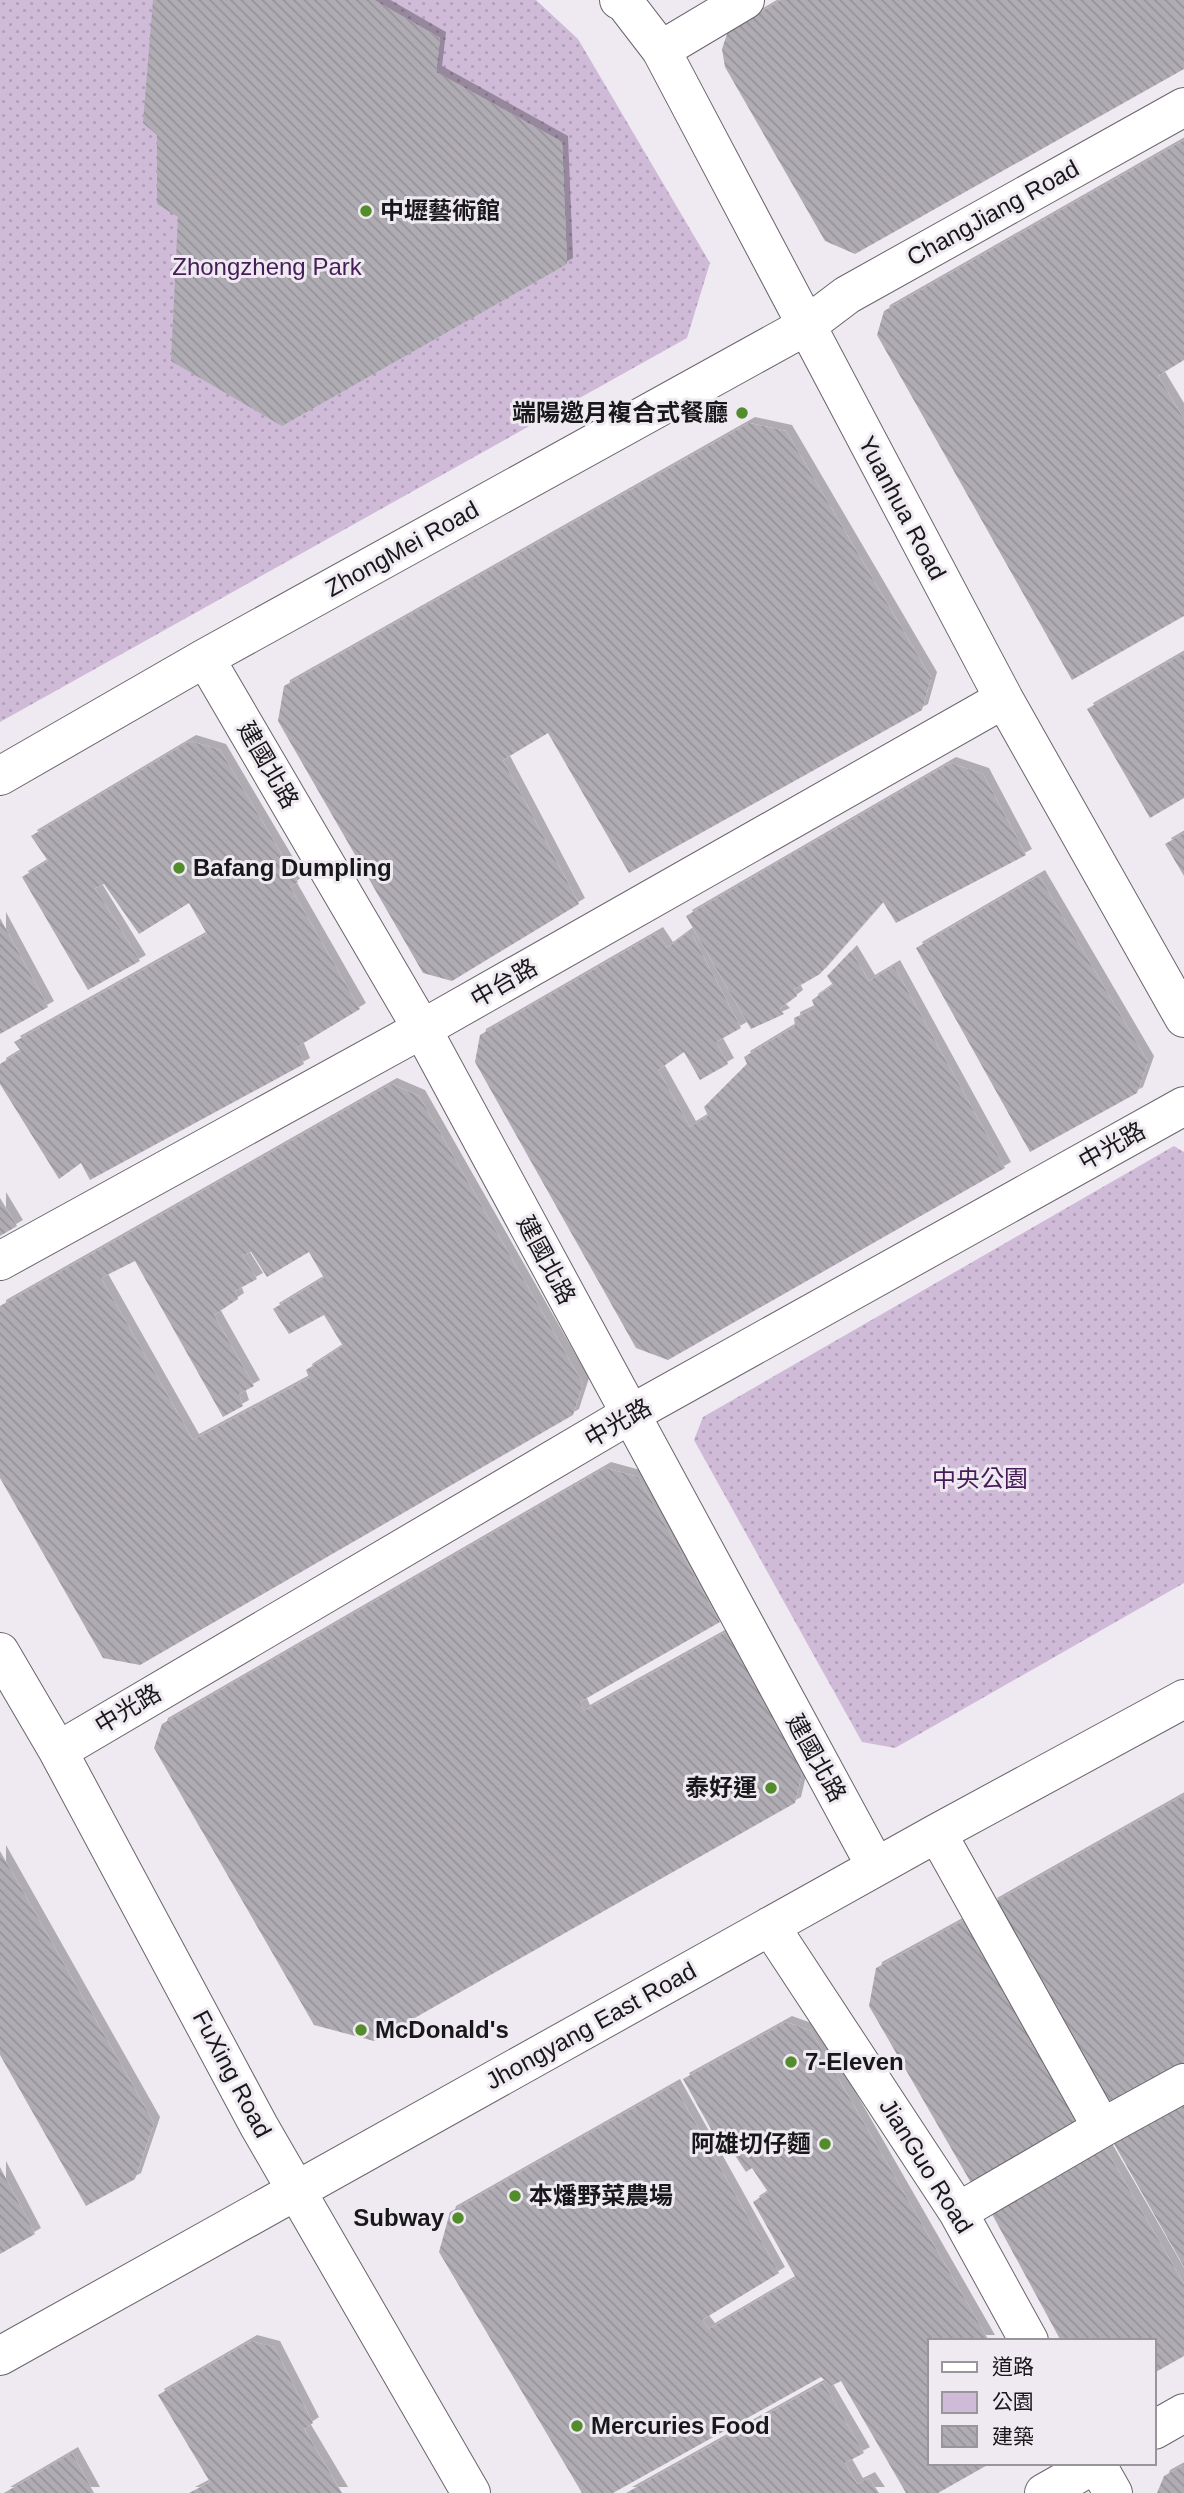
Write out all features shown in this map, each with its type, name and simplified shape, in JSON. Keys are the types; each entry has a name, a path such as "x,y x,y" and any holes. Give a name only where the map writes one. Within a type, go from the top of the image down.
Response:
{"street":[{"path":"661,50 744,0"},
{"name":"Yuanhua Road","path":"622,1 661,50 1004,699 1184,1018"},
{"name":"ChangJiang Road","path":"806,326 847,295 1184,107"},
{"name":"ZhongMei Road","path":"0,776 205,658 806,326"},
{"name":"建國北路","path":"205,658 422,1029 876,1867"},
{"name":"中台路","path":"0,1261 422,1029 1004,699"},
{"name":"中光路","path":"58,1751 629,1415 1184,1106"},
{"name":"FuXing Road","path":"0,1652 58,1751 297,2191 471,2493"},
{"name":"Jhongyang East Road","path":"0,2356 937,1833 1184,1699"},
{"path":"937,1833 1102,2128"},
{"name":"JianGuo Road","path":"770,1926 958,2212 1028,2339"},
{"path":"958,2212 1184,2083"},
{"path":"1156,2429 1184,2413"},
{"path":"1044,2493 1093,2465"},
{"path":"1097,2465 1113,2493"}],"green space":[{"name":"Zhongzheng Park","path":"0,0 536,0 578,39 710,263 687,338 0,722"},
{"name":"中央公園","path":"1174,1146 1184,1152 1184,1583 895,1748 862,1742 694,1440 703,1417"}],"building":[{"name":"中壢藝術館","path":"153,0 374,0 440,38 436,72 562,142 567,264 282,426 171,361 178,217 157,204 157,135 143,123"},
{"path":"781,0 1184,0 1184,69 855,254 825,241 725,67 722,49 728,31"},
{"path":"1184,140 1184,360 1158,376 1184,419 1184,616 1072,680 877,335 884,311"},
{"path":"749,423 786,431 931,678 922,710 629,873 548,733 503,760 579,904 452,981 423,973 278,721 284,686"},
{"path":"1184,653 1184,798 1150,818 1087,709"},
{"path":"190,741 220,750 298,882 290,887 360,1009 297,1047 304,1064 90,1180 81,1163 59,1179 0,1084 0,1064 21,1051 14,1042 207,934 189,903 139,934 104,884 95,888 140,961 88,990 22,877 48,861 31,836"},
{"path":"950,763 983,774 1026,855 896,923 883,902 820,974 794,989 797,996 779,1009 784,1014 751,1029 686,916"},
{"path":"1184,833 1184,876 1165,844"},
{"path":"1039,876 1148,1062 1137,1093 1030,1152 916,948"},
{"path":"0,918 48,1007 0,1034"},
{"path":"690,931 741,1028 716,1042 728,1064 700,1080 684,1052 658,1070 690,1127 708,1116 704,1107 747,1064 744,1057 795,1026 794,1018 815,1008 812,1000 833,985 827,976 851,951 869,981 894,966 1005,1168 668,1360 636,1348 475,1062 480,1035 657,933 667,948"},
{"path":"391,1084 419,1096 583,1384 573,1415 140,1665 103,1658 0,1478 0,1306","holes":["251,1252 267,1277 309,1252 324,1278 273,1309 289,1334 324,1315 343,1346 306,1370 309,1378 193,1440 101,1278 135,1261 223,1417 243,1406 239,1394 254,1386 214,1315 238,1299 235,1291 257,1279 242,1255"]},
{"path":"0,1198 17,1226 0,1236"},
{"path":"605,1468 638,1477 720,1622 580,1702 584,1711 726,1632 804,1764 795,1803 374,2041 314,2025 154,1748 162,1724"},
{"path":"1184,1795 1184,2070 1105,2111 991,1904"},
{"path":"0,1851 154,2123 135,2179 86,2206 0,2055"},
{"path":"975,1914 1088,2120 974,2188 869,2006 876,1968"},
{"path":"786,2022 811,2031 988,2339 928,2339 928,2465 987,2465 938,2493 906,2493 841,2381 831,2386 821,2377 613,2493 582,2493 439,2252 450,2212 674,2085 779,2273 702,2320 709,2329 796,2278 753,2202 768,2192 752,2168 746,2172 728,2145 722,2149 683,2079"},
{"path":"1184,2093 1184,2267 1109,2135"},
{"path":"1100,2139 1184,2284 1184,2356 1156,2372 1156,2339 1060,2339 986,2203"},
{"path":"0,2167 35,2234 0,2254"},
{"path":"251,2341 274,2347 313,2423 304,2429 342,2493 189,2493 210,2482 158,2395"},
{"path":"823,2383 864,2453 845,2463 857,2484 869,2478 879,2493 626,2493"},
{"path":"72,2453 94,2493 4,2493"},
{"path":"1184,2465 1184,2493 1157,2493 1164,2476"}],"place":[{"name":"中壢藝術館","path":"366,211"},
{"name":"端陽邀月複合式餐廳","path":"742,413"},
{"name":"Bafang Dumpling","path":"179,868"},
{"name":"泰好運","path":"771,1788"},
{"name":"McDonald's","path":"361,2030"},
{"name":"7-Eleven","path":"791,2062"},
{"name":"阿雄切仔麵","path":"825,2144"},
{"name":"本燔野菜農場","path":"515,2196"},
{"name":"Subway","path":"458,2218"},
{"name":"Mercuries Food","path":"577,2426"}]}
